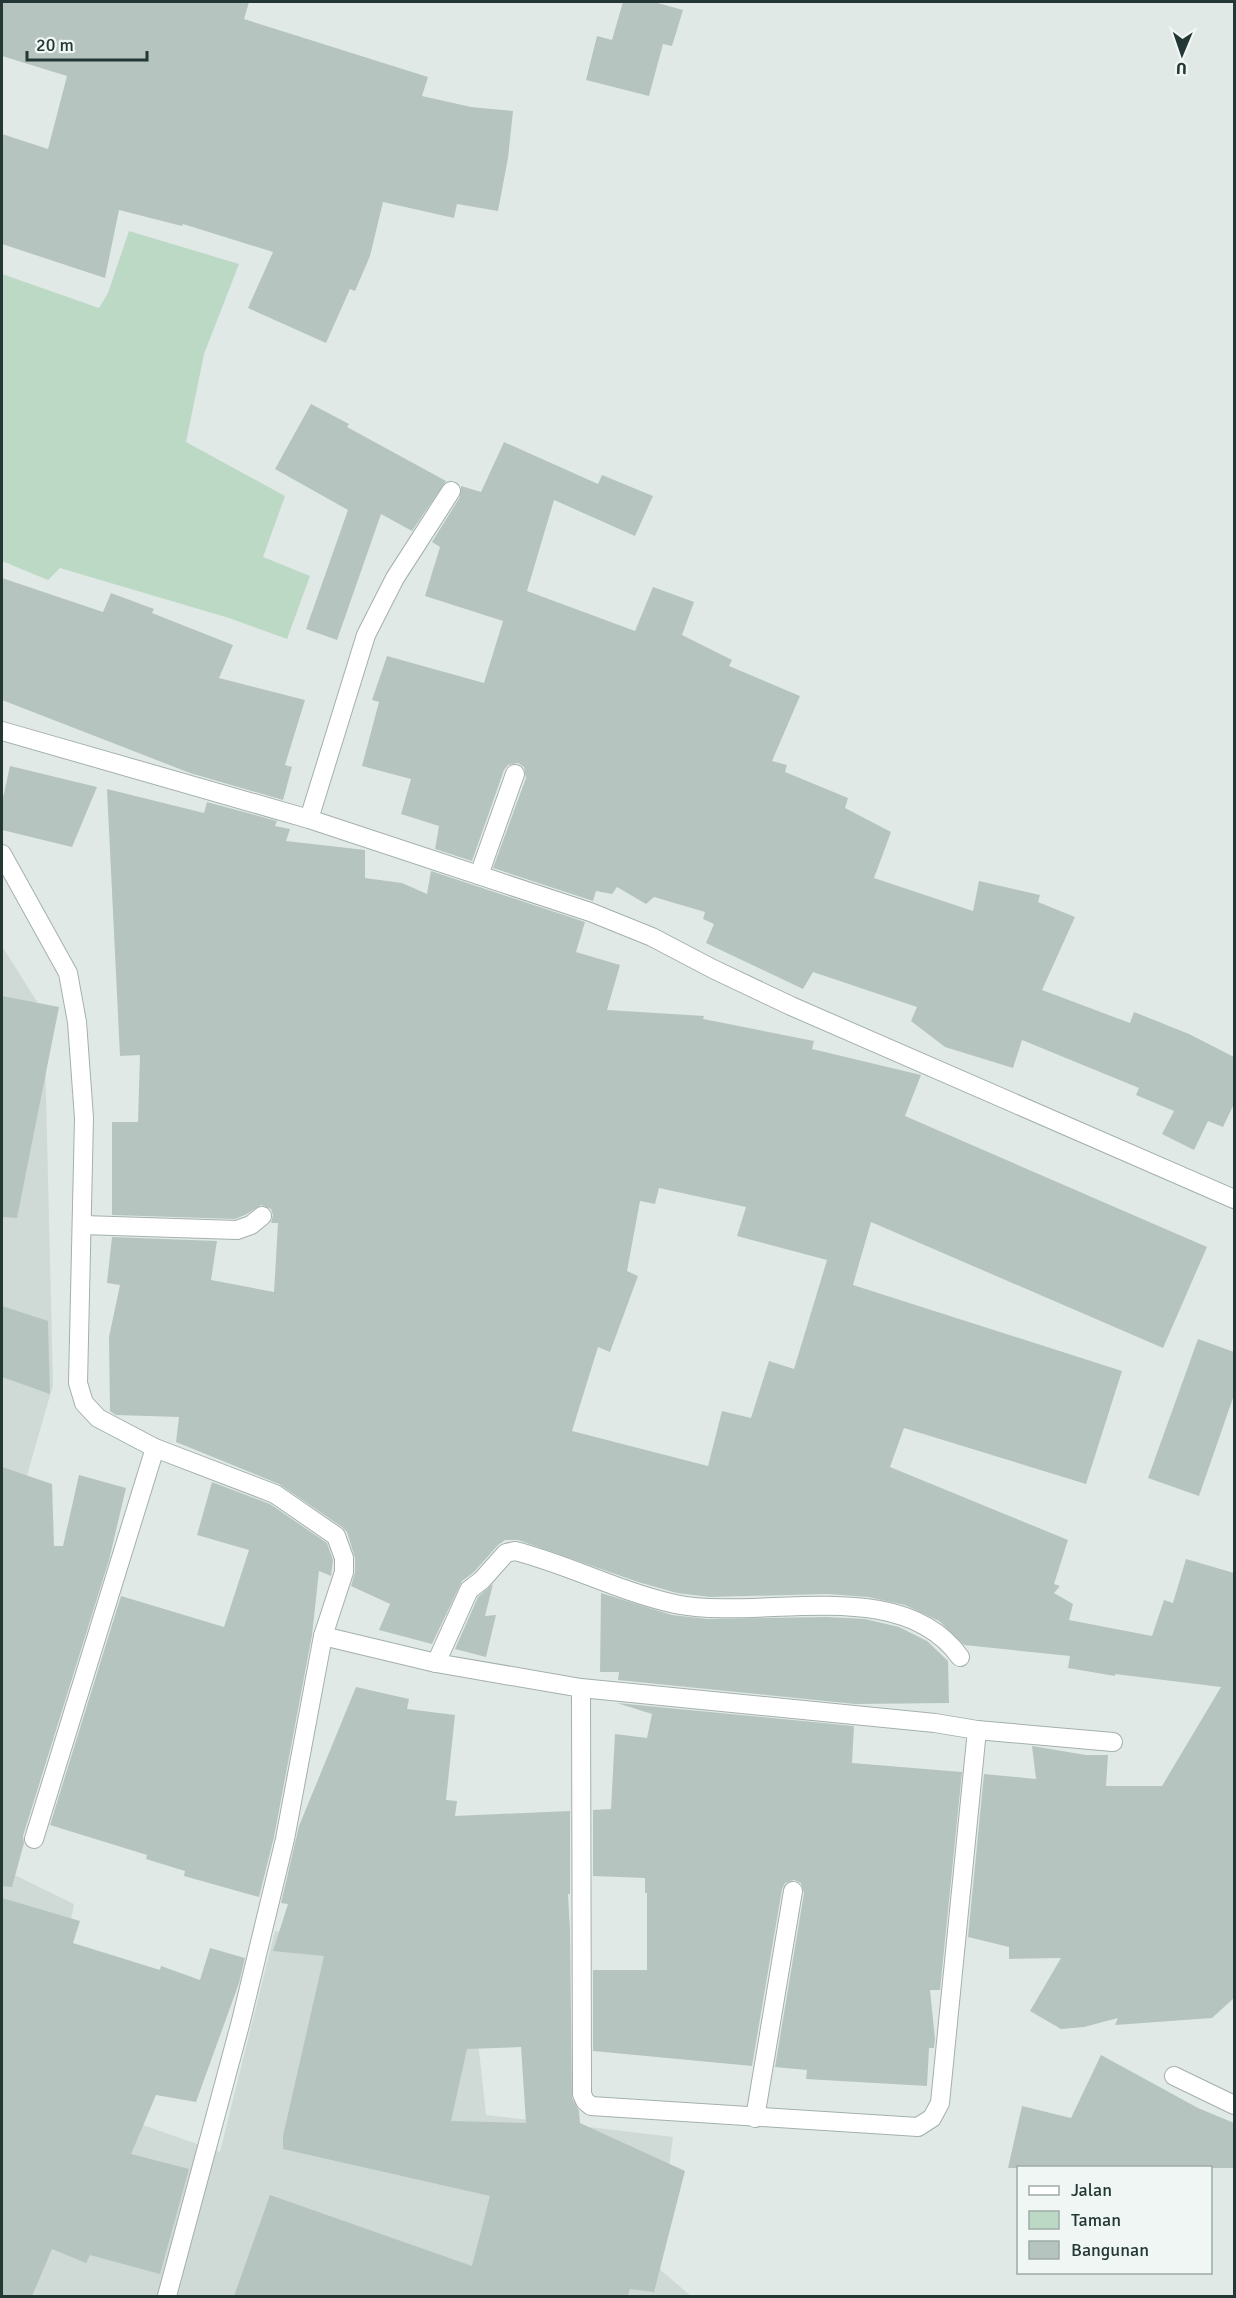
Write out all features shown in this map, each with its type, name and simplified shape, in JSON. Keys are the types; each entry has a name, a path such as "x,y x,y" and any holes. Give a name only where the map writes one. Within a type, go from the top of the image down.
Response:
{"street":[{"path":"309,819 366,635 395,578 451,491"},
{"path":"2,731 309,819 590,912 652,937 791,1006 1234,1199"},
{"path":"479,875 514,774"},
{"path":"2,854 68,973 77,1022 84,1118 78,1383 84,1403 98,1418 155,1448 275,1494 336,1536 344,1558 345,1572 323,1636 285,1839 242,2022 167,2296"},
{"path":"83,1225 237,1230 251,1225 262,1216"},
{"path":"34,1839 155,1448"},
{"path":"436,1663 469,1590 482,1580 506,1553 515,1551 626,1591 677,1604 727,1607 792,1605 885,1610 924,1625 952,1646 960,1657"},
{"path":"323,1636 436,1663 580,1688 1113,1742"},
{"path":"580,1688 582,2094 591,2106 918,2127 932,2118 940,2103 977,1730"},
{"path":"755,2118 793,1891"},
{"path":"1174,2076 1234,2105"}],"shaded area":[{"path":"2,946 44,1013 53,1385 2,1562"},
{"path":"2,1869 74,1904 40,2089 220,2152 275,1931 470,1968 486,2115 673,2137 656,2266 691,2296 2,2296"}],"green space":[{"path":"129,231 239,264 204,354 186,442 285,496 263,557 310,576 287,639 229,618 60,568 48,580 2,561 2,274 99,308 108,293"}],"building":[{"path":"2,2 249,2 244,19 428,77 422,96 471,107 513,111 508,158 498,211 457,204 454,218 383,202 370,256 355,291 350,289 326,343 248,308 273,252 183,224 182,226 119,210 105,278 2,244 2,134 48,149 67,76 2,56"},
{"path":"623,2 654,2 683,10 672,46 663,44 649,96 586,80 597,36 612,40"},
{"path":"311,404 349,424 347,427 446,481 412,531 381,514 337,640 306,629 348,510 275,469"},
{"path":"504,442 598,484 602,475 653,496 635,536 554,500 527,591 635,631 653,587 694,602 682,635 732,660 729,666 800,696 772,761 787,765 785,772 848,798 845,808 891,832 874,878 973,911 979,881 1040,895 1038,902 1075,917 1042,990 1130,1023 1134,1012 1189,1034 1234,1057 1234,1104 1223,1127 1208,1121 1194,1150 1162,1134 1174,1111 1136,1095 1139,1088 1022,1040 1013,1068 945,1047 911,1021 917,1007 813,972 803,989 706,943 714,924 703,919 705,912 654,897 646,904 617,887 612,894 596,891 593,901 493,868 526,778 524,767 518,763 508,765 504,770 472,861 435,849 439,826 401,814 411,779 362,766 379,702 372,700 387,656 484,683 503,621 425,596 440,547 432,542 460,497 461,486 481,492"},
{"path":"2,578 103,612 111,593 154,609 152,613 233,645 219,678 305,700 285,765 292,767 283,800 190,773 2,700"},
{"path":"10,766 97,787 72,847 2,830 2,802"},
{"path":"107,789 204,813 207,802 277,821 275,826 290,829 286,841 365,850 365,878 402,883 427,894 431,871 585,922 576,952 620,965 607,1010 704,1016 703,1019 814,1041 812,1049 921,1075 905,1116 1207,1247 1163,1348 871,1222 853,1285 1122,1371 1086,1484 904,1428 890,1467 1068,1540 1054,1584 1060,1586 1054,1593 1073,1604 1069,1620 1152,1636 1164,1600 1173,1603 1186,1559 1234,1573 1234,1998 1212,2018 1115,2025 1118,2018 1084,2027 1061,2029 1030,2011 1061,1958 1009,1959 1009,1947 968,1937 984,1774 1036,1779 1032,1746 1086,1755 1108,1755 1106,1786 1162,1786 1221,1687 1115,1674 1115,1676 1068,1668 1070,1656 964,1645 939,1621 905,1605 868,1597 827,1594 710,1597 677,1593 638,1582 518,1540 505,1540 498,1545 474,1572 462,1581 432,1644 379,1630 390,1604 351,1586 355,1572 355,1558 347,1532 342,1527 279,1484 176,1442 179,1417 116,1415 110,1411 109,1337 120,1285 107,1283 112,1237 217,1241 211,1280 274,1292 278,1223 271,1223 273,1215 271,1209 261,1205 235,1219 112,1215 112,1122 138,1122 140,1055 120,1056","holes":["659,1188 746,1207 737,1236 827,1260 794,1369 769,1361 751,1418 722,1411 708,1466 572,1431 598,1347 610,1352 638,1276 627,1271 640,1201 655,1204"]},
{"path":"2,996 59,1007 17,1218 2,1217"},
{"path":"2,1306 48,1321 50,1394 2,1377"},
{"path":"1198,1339 1234,1352 1234,1395 1199,1496 1148,1478"},
{"path":"2,1467 52,1484 54,1546 63,1546 79,1475 126,1488 109,1560 23,1836 24,1843 12,1887 2,1886"},
{"path":"212,1482 270,1504 327,1543 333,1560 331,1576 319,1571 312,1635 274,1837 259,1897 184,1876 185,1871 146,1859 147,1855 50,1825 121,1596 224,1627 249,1550 197,1535"},
{"path":"493,1584 485,1616 496,1615 486,1657 455,1649 478,1597"},
{"path":"601,1593 672,1615 708,1619 827,1617 865,1619 899,1627 927,1641 948,1661 949,1703 855,1704 618,1680 619,1672 600,1672"},
{"path":"356,1687 409,1699 407,1709 455,1715 446,1800 457,1801 455,1816 570,1811 570,1894 568,1894 572,2098 579,2111 580,2123 685,2171 654,2292 630,2289 628,2296 234,2296 270,2195 472,2266 490,2196 283,2149 283,2136 324,1956 273,1951 288,1904 281,1903 299,1826","holes":["521,2047 526,2123 451,2121 467,2049"]},
{"path":"617,1703 854,1726 852,1763 962,1772 940,1990 930,1990 935,2039 934,2048 929,2048 927,2086 806,2079 807,2070 775,2067 804,1893 801,1883 794,1880 785,1883 782,1889 752,2066 593,2051 593,1970 647,1970 645,1878 593,1876 593,1810 611,1809 615,1734 647,1738 652,1714"},
{"path":"2,1898 80,1921 73,1943 160,1970 161,1966 200,1980 210,1948 245,1958 239,1983 196,2102 156,2095 131,2154 189,2169 160,2274 90,2255 86,2263 52,2249 32,2296 2,2296"},
{"path":"1101,2055 1198,2108 1234,2123 1234,2168 1017,2166 1017,2168 1008,2168 1022,2106 1071,2118"}]}
